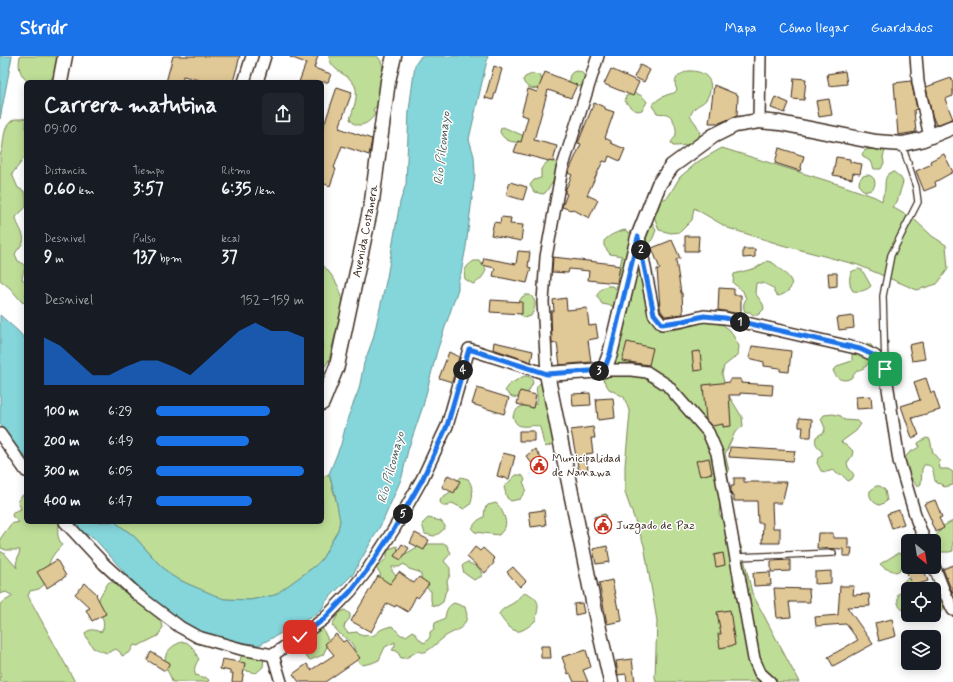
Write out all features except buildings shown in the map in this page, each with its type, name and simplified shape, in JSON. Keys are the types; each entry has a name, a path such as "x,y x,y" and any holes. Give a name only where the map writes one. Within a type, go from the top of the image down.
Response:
{"street":[{"path":"60,80 65,56"},
{"path":"245,80 252,56"},
{"path":"258,80 265,56"},
{"name":"Avenida Costanera","path":"324,398 337,366 371,209 388,80 394,56"},
{"path":"598,56 562,169 546,257 543,302 547,374 611,682"},
{"path":"759,121 760,56"},
{"path":"916,56 918,82 930,137"},
{"path":"604,370 610,354 638,237 659,184 672,166 712,136 734,125 759,121 780,123 876,142 902,144 921,140 953,127"},
{"path":"638,237 654,314 662,324 704,316 725,318 860,349 875,356 885,369 899,461 922,534"},
{"path":"67,524 104,564 139,596 180,627 198,637 242,649 273,655 324,619 350,592 368,569 394,529 422,480 447,426 469,349 547,374 604,370 631,370 647,372 668,385 708,432 717,452 754,659 760,673 770,682"},
{"path":"0,434 24,468"},
{"path":"937,574 942,589 953,610"},
{"path":"273,655 281,682"}],"lane":[{"path":"885,369 883,296 891,255 918,202 916,187 902,144"},
{"path":"736,557 832,553"}],"green space":[{"path":"20,56 55,56 58,60 55,77 48,80 26,80 22,75 19,63"},
{"path":"329,56 377,56 381,61 384,79 380,104 373,109 375,114 367,123 356,125 350,119 356,98 355,86 349,78 333,66"},
{"path":"574,71 580,71 585,76 583,85 580,87 574,87 569,82 569,76"},
{"path":"688,71 700,72 708,78 711,86 710,92 706,100 694,109 690,116 699,130 700,135 698,139 690,144 673,146 671,142 676,132 673,120 667,114 657,113 652,106 662,97 674,93 677,90 675,83 677,78 681,74"},
{"path":"532,74 540,75 543,83 541,87 530,88 524,83 523,80 525,77"},
{"path":"634,93 642,96 647,102 642,110 634,110 625,101 626,96"},
{"path":"16,119 23,119 24,159 12,174 18,188 24,191 24,209 16,217 16,220 24,239 23,243 15,254 18,261 24,266 22,279 24,280 24,302 0,280 0,155 5,130 8,125"},
{"path":"503,127 524,136 525,141 514,142 507,140 500,132 501,128"},
{"path":"872,147 883,147 885,151 883,157 884,163 881,169 874,169 872,163 862,154 865,150 872,149"},
{"path":"722,148 844,186 882,201 886,177 894,172 903,182 897,202 892,207 915,220 932,236 946,245 948,269 937,284 917,290 858,265 782,245 728,228 694,208 692,220 680,232 671,233 659,230 654,216 658,202 668,197 680,177 699,161"},
{"path":"548,161 556,162 559,165 559,174 545,193 534,192 530,185 534,180 541,178 541,169"},
{"path":"864,175 870,175 875,180 873,189 870,191 864,191 859,186 859,180"},
{"path":"643,221 652,222 656,230 644,252 646,297 659,331 678,329 705,320 723,325 730,330 739,346 738,355 724,366 722,374 726,391 742,417 743,426 735,432 725,454 729,471 722,487 719,514 741,546 752,593 799,682 656,682 657,621 644,545 625,493 625,466 630,413 624,397 609,389 600,375 613,306 602,304 597,296 599,291 605,287 612,286 616,289 622,256 610,254 604,246 604,241 611,235 625,230 629,233"},
{"path":"474,261 480,261 486,269 481,278 473,284 465,279 465,270 469,264"},
{"path":"767,261 774,264 787,276 792,284 786,293 778,296 774,293 774,289 770,286 763,283 756,283 755,293 763,304 764,309 758,315 753,315 750,312 745,312 744,302 746,299 743,291 733,283 734,274 756,268"},
{"path":"324,266 336,282 343,303 329,360 324,368"},
{"path":"858,269 862,270 871,286 862,291 853,291 850,284 850,274"},
{"path":"530,295 533,298 535,305 531,316 524,318 519,313 518,303 522,297"},
{"path":"868,343 872,346 873,351 872,357 868,364 864,368 857,371 851,378 842,380 837,377 833,370 840,365 852,361 852,353 859,347"},
{"path":"524,376 528,376 533,383 526,396 522,398 512,397 505,391 510,384"},
{"path":"544,380 555,443 546,447 543,442 539,426 520,426 517,424 513,416 520,407 537,403 536,390 540,383"},
{"path":"833,414 841,416 844,420 857,421 861,424 856,431 841,442 853,451 852,456 847,463 854,475 852,479 848,481 841,474 837,474 834,470 826,472 821,471 817,463 818,458 822,456 822,452 816,444 816,437 824,432 825,428 821,419 824,415"},
{"path":"926,438 930,439 933,453 939,460 940,469 948,469 953,472 953,485 944,487 941,484 936,483 932,468 928,465 924,465 922,469 921,484 917,487 910,475 905,462 906,458 909,453 919,447 918,443"},
{"path":"329,474 339,512 340,521 338,530 322,559 315,566 275,595 250,600 223,599 188,584 172,576 134,536 118,524 324,524 324,476"},
{"path":"516,475 523,476 525,480 523,482 525,491 520,499 511,501 507,498 504,487"},
{"path":"461,477 468,479 471,485 472,495 470,505 464,509 452,503 448,506 443,506 440,502 441,498 458,488 457,481"},
{"path":"876,486 880,486 885,490 887,501 880,505 874,502 870,496 870,491"},
{"path":"24,494 24,524 60,524 58,534 62,545 51,558 47,571 46,583 39,589 30,591 28,596 75,682 0,682 0,604 13,596 6,592 0,594 0,551 5,554 17,568 16,564 20,550 6,550 1,548 0,539 11,524 19,522 12,516 13,512 21,509 18,501"},
{"path":"496,503 502,511 506,521 504,529 499,535 475,532 472,529 480,519 484,517 485,508 488,505"},
{"path":"428,518 441,521 445,526 441,532 434,536 425,534 422,524"},
{"path":"953,521 953,551 941,552 941,534 937,534 941,527"},
{"path":"428,544 446,544 451,553 444,561 450,568 450,575 447,581 448,587 443,602 437,606 432,605 431,591 424,586 419,572 409,569 404,564 399,567 392,567 392,571 396,576 393,586 381,580 380,573 376,568 387,558 389,549 397,546 399,555 402,556 419,546"},
{"path":"898,553 901,554 901,568 896,572 885,568 880,564"},
{"path":"467,562 479,568 482,576 474,580 464,573 462,566"},
{"path":"909,578 912,582 904,582"},
{"path":"109,582 114,582 122,591 131,593 158,618 163,627 158,636 138,646 134,645 130,652 122,656 116,649 107,653 93,648 85,633 91,630 101,632 103,629 103,619 98,604 99,599"},
{"path":"901,592 901,608 898,603 898,594"},
{"path":"527,593 535,598 538,604 536,620 531,625 517,631 508,626 499,614 516,601 521,595"},
{"path":"941,600 944,608 941,612"},
{"path":"454,603 465,607 467,617 462,627 445,637 427,651 418,651 406,658 401,658 397,651 392,650 395,646 395,642 385,647 379,660 362,665 355,659 354,647 349,640 341,635 332,625 339,613 345,610 350,614 350,618 345,624 344,628 348,633 357,632 364,636 373,636 382,629 392,626 401,635 406,636 413,631 421,641 425,643 430,637 430,632 434,629 435,623 445,618 450,605"},
{"path":"320,623 329,642 323,655 310,660 303,654 303,645"},
{"path":"186,642 192,647 199,659 195,668 196,676 198,675 201,678 205,677 209,680 208,682 172,682 165,665 167,652 173,646"},
{"path":"244,653 264,658 263,667 256,673 247,671 239,663"}],"water":[{"path":"0,56 12,56 0,119"},
{"name":"Río Pilcomayo","path":"421,56 488,56 469,139 474,156 475,174 466,247 458,281 458,289 437,351 423,406 408,450 402,477 383,521 353,574 326,601 322,609 315,615 259,645 214,638 190,626 143,593 93,537 85,534 75,524 118,524 134,536 172,576 224,599 250,600 275,595 315,566 322,559 338,530 340,521 335,494 329,474 341,444 348,417 359,389 364,363 373,339 387,277 400,202 406,184 409,110 415,65"},
{"path":"0,315 24,338 24,456 0,424"}],"place":[{"name":"Municipalidad de Nanawa","path":"539,465"},
{"name":"Juzgado de Paz","path":"603,525"}],"route":[{"path":"300,637 324,619 350,592 368,569 394,529 422,480 447,426 469,349 547,374 604,370 610,354 638,237 654,314 662,324 704,316 725,318 860,349 875,356 885,369"}]}
